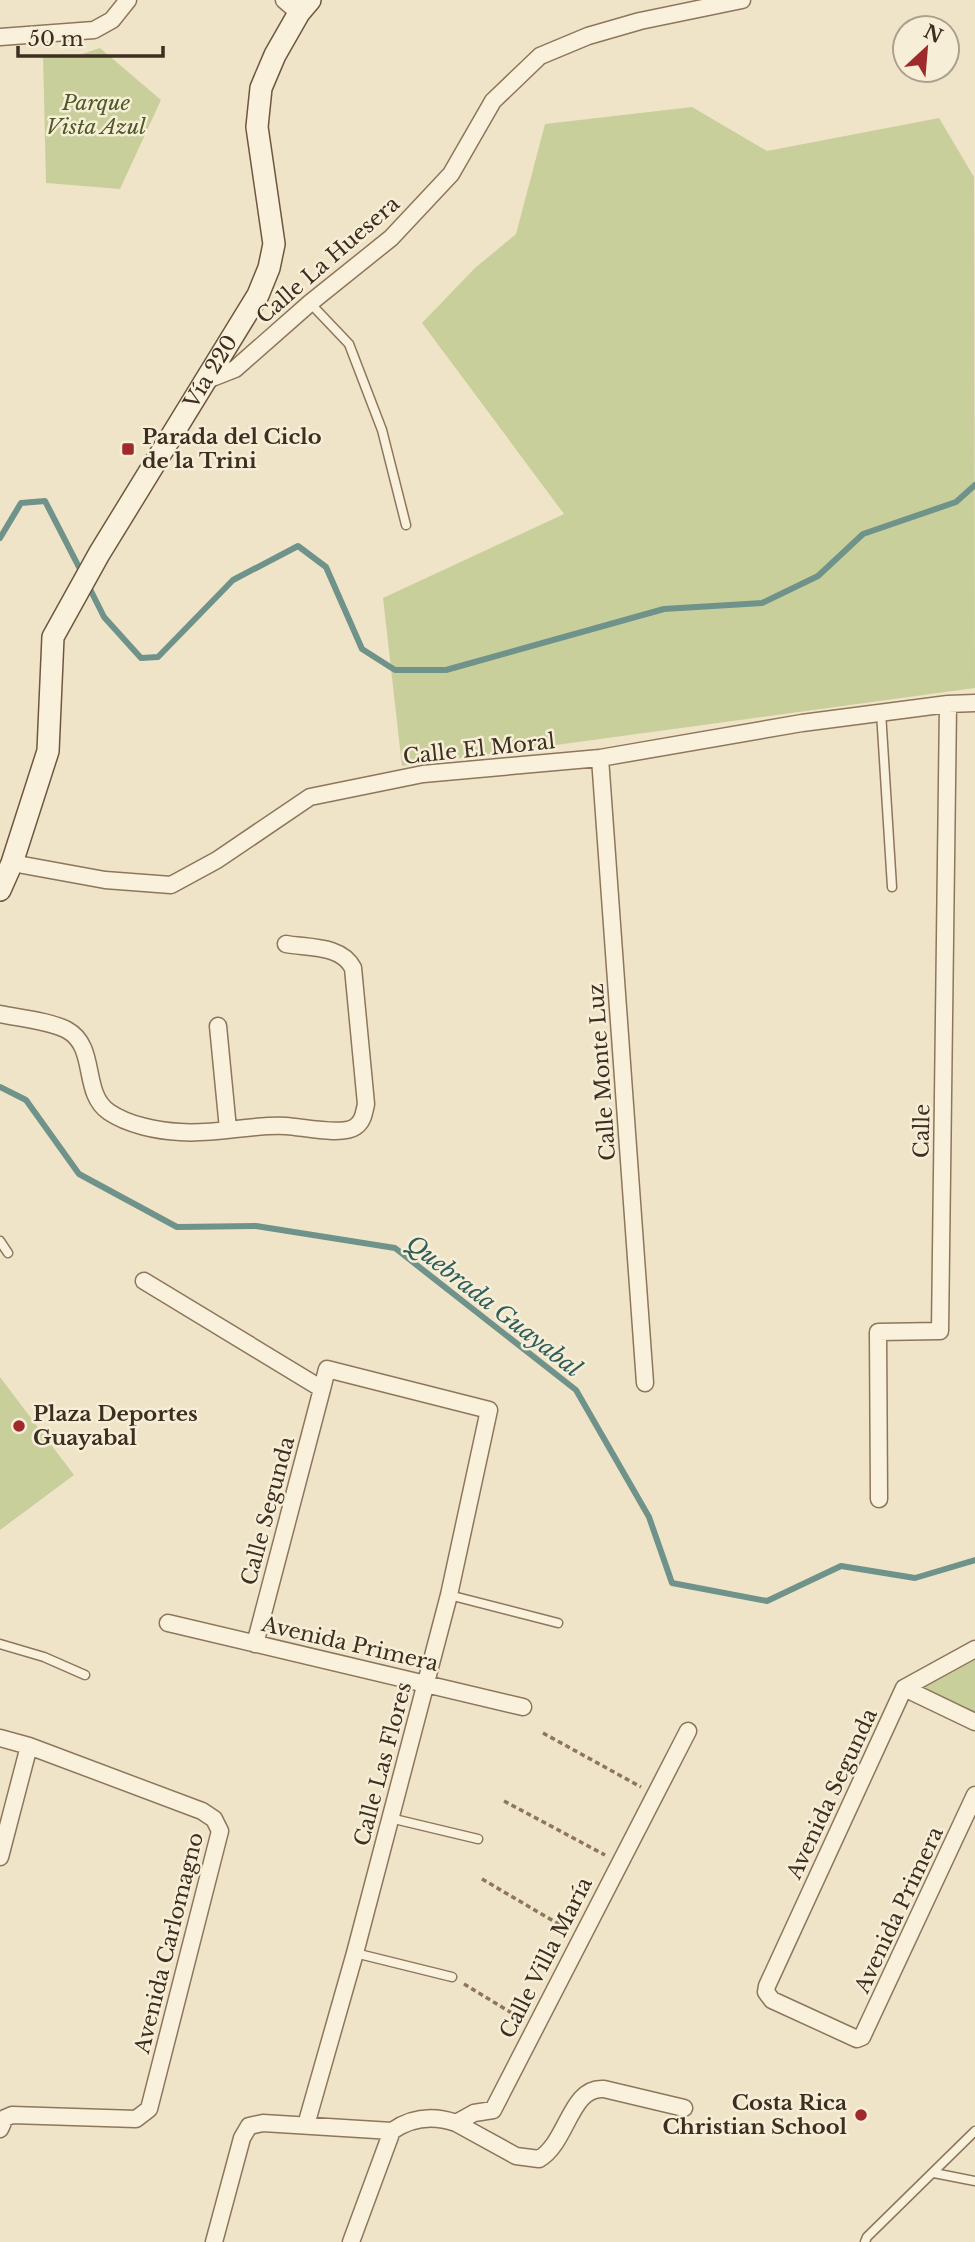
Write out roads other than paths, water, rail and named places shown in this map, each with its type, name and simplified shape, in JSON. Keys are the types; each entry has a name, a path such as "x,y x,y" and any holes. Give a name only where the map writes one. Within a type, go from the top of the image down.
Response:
{"main road":[{"name":"Vía 220","path":"0,890 12,863 47,751 53,637 99,554 258,295 269,268 274,244 257,127 261,88 298,4"}],"street":[{"path":"0,37 94,30 112,20 128,0"},
{"name":"Calle La Huesera","path":"206,380 235,369 310,303 391,238 451,174 493,102 540,56 588,36 640,21 742,0"},
{"name":"Calle El Moral","path":"12,863 105,880 172,885 218,860 310,797 423,774 600,758 803,723 948,704 975,703"},
{"name":"Calle","path":"879,1499 878,1332 940,1331 948,704"},
{"name":"Calle Monte Luz","path":"600,758 645,1383"},
{"path":"0,1014 69,1031 78,1040 87,1059 93,1092 99,1104 110,1113 149,1127 181,1132 284,1125 342,1131 354,1128 363,1118 366,1104 353,968 349,960 337,951 286,944"},
{"path":"218,1026 228,1129"},
{"path":"144,1281 322,1389"},
{"name":"Calle Las Flores","path":"306,2125 355,1953 449,1595 489,1410 327,1369 322,1389"},
{"name":"Calle Segunda","path":"255,1644 322,1389"},
{"name":"Avenida Primera","path":"168,1623 523,1707"},
{"path":"904,1688 975,1649"},
{"path":"904,1688 975,1722"},
{"name":"Avenida Segunda","path":"857,2039 772,2000 766,1992 904,1688"},
{"name":"Calle Villa María","path":"392,2131 407,2121 439,2118 456,2123 474,2113 493,2110 688,1731"},
{"name":"Avenida Carlomagno","path":"0,1738 29,1746 202,1811 214,1819 220,1831 149,2109 136,2119 12,2115 5,2118 1,2127"},
{"path":"0,1857 29,1746"},
{"name":"Avenida Primera","path":"857,2039 866,2033 975,1795"},
{"path":"456,2123 516,2156 539,2159 552,2149 585,2093 597,2089 684,2108"},
{"path":"214,2242 242,2138 250,2126 263,2123 392,2131 351,2242"}],"lane":[{"path":"310,303 349,344 382,430 406,525"},
{"path":"881,712 892,887"},
{"path":"0,1241 8,1253"},
{"path":"449,1595 558,1623"},
{"path":"0,1644 44,1657 85,1675"},
{"path":"390,1818 478,1839"},
{"path":"355,1953 452,1977"},
{"path":"865,2242 867,2237 975,2132"},
{"path":"934,2173 975,2180"}],"waterway":[{"path":"88,585 104,617 141,658 158,657 233,580 298,546 326,567 362,649 395,670 446,670 664,609 762,603 818,576 863,534 956,502 975,485"},
{"path":"0,538 21,503 45,501 83,575"},
{"name":"Quebrada Guayabal","path":"0,1087 26,1100 79,1174 177,1227 256,1226 395,1248 576,1390 649,1517 672,1583 767,1601 841,1566 915,1578 975,1560"}],"place":[{"name":"Parada del Ciclo de la Trini","path":"128,449"},
{"name":"Plaza Deportes Guayabal","path":"19,1426"},
{"name":"Costa Rica Christian School","path":"861,2115"}],"park label":[{"name":"Parque Vista Azul","path":"96,115"}]}
